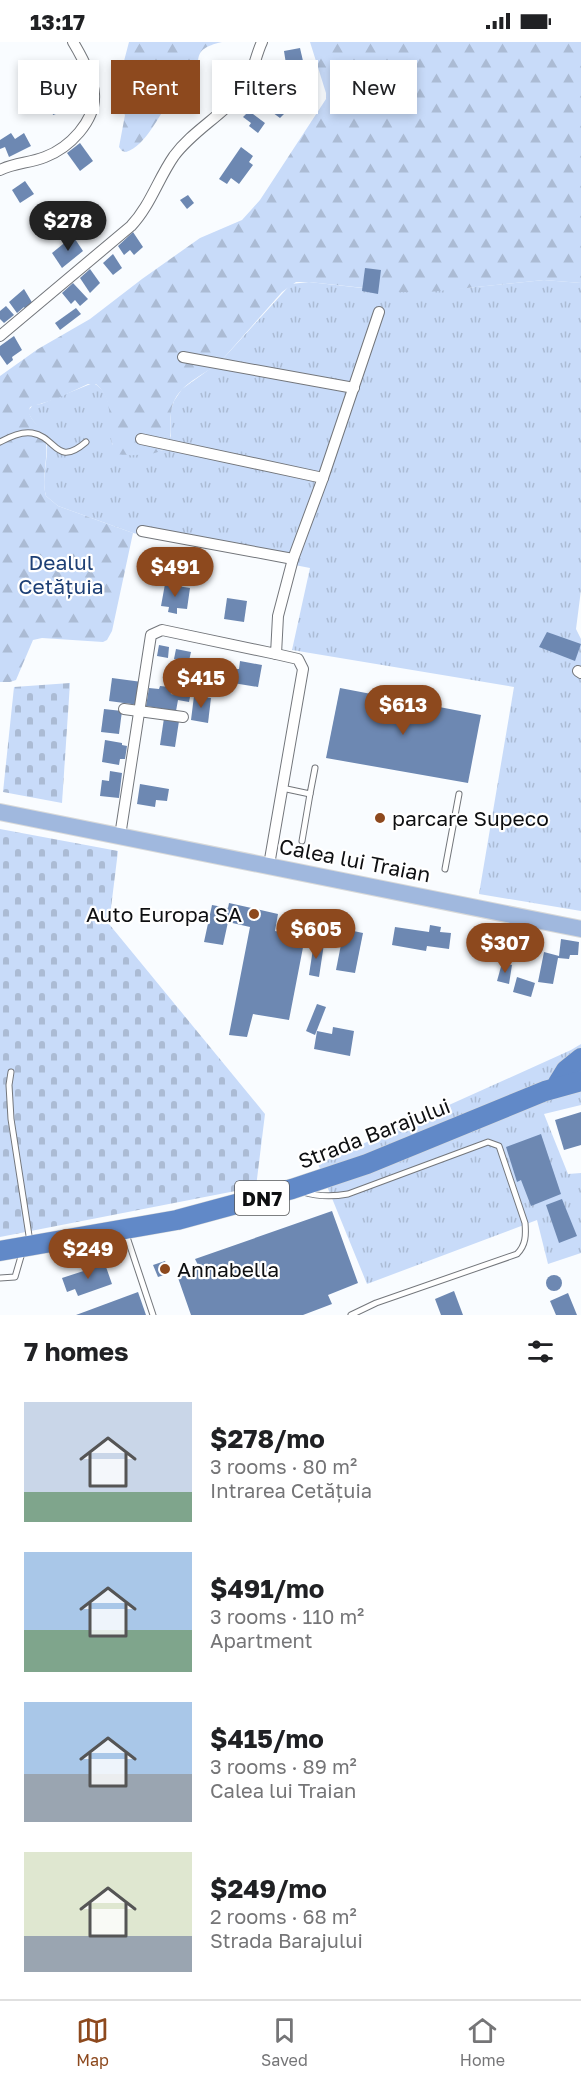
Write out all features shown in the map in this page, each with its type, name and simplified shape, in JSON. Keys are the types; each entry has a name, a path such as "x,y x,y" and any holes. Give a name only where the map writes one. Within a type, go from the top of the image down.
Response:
{"highway":[{"path":"552,1087 566,1070 581,1058"},
{"name":"DN7","path":"552,1087 581,1072"},
{"name":"DN7","path":"552,1087 581,1081"},
{"name":"Strada Barajului","path":"0,1251 125,1231 177,1220 292,1189 377,1161 552,1087"}],"main road":[{"name":"Calea lui Traian","path":"0,812 581,929"}],"street":[{"path":"0,170 15,164 42,159 57,152 74,137 91,114 94,93 88,73 73,42"},
{"path":"0,336 131,226 139,217 175,154 244,87 262,42"},
{"path":"276,654 278,616 293,559 379,312"},
{"path":"183,357 354,388"},
{"path":"141,439 323,478"},
{"path":"142,531 293,559"},
{"path":"120,836 140,711 148,640 151,635 162,630 298,659 303,669 268,865"},
{"path":"124,709 183,717"}],"lane":[{"path":"0,442 14,434 32,433 45,439 60,452 68,453 86,442"},
{"path":"302,841 315,768"},
{"path":"282,788 310,794"},
{"path":"445,869 459,794"},
{"path":"0,1278 15,1277 27,1247 11,1119 9,1085 11,1072"},
{"path":"292,1189 317,1196 332,1197 348,1194 488,1142 499,1146 525,1223 526,1235 521,1250 517,1254 376,1303 351,1315"},
{"path":"125,1231 153,1315"}],"green space":[{"path":"129,42 222,42 204,49 198,60 124,60"},
{"name":"Dealul Cetățuia","path":"310,42 581,42 581,283 544,280 429,292 401,292 296,282 282,292 221,361 190,382 179,393 172,407 169,440 160,451 149,454 117,454 111,437 107,401 96,384 88,384 56,399 30,407 30,415 42,431 46,442 44,488 46,496 58,506 133,533 112,631 107,640 103,642 42,638 33,640 16,680 0,682 0,376 38,349 90,319 200,238 242,220 260,200 326,99 318,60 316,60"},
{"path":"161,114 140,143 126,152 119,147 125,115"},
{"path":"544,280 581,283 581,590 576,629 581,639 581,911 479,894 514,687 292,650 310,568 133,533 58,506 46,496 44,476 46,439 28,411 33,405 41,404 93,383 105,394 108,402 112,444 127,455 164,450 171,436 171,410 182,389 221,361 291,284 309,282 371,289 466,288"},
{"path":"70,683 62,803 3,792 14,687"},
{"path":"0,829 118,851 109,924 265,1114 256,1187 0,1237"},
{"path":"581,1044 581,1105 544,1114 568,1174 581,1173 581,1253 548,1264 537,1220 367,1284 318,1164"}],"building":[{"path":"300,48 303,60 285,60 284,51"},
{"path":"246,114 253,114 265,123 258,133 243,117"},
{"path":"11,133 15,139 24,133 31,146 9,157 5,147 0,149 0,140"},
{"path":"80,143 93,161 80,171 67,153"},
{"path":"241,147 253,156 249,162 253,165 239,184 231,178 227,184 219,179"},
{"path":"25,181 34,194 20,203 12,190"},
{"path":"188,195 194,203 187,209 180,200"},
{"path":"133,232 143,247 134,255 130,250 124,255 118,246"},
{"path":"73,236 83,251 62,268 52,253"},
{"path":"113,254 122,268 113,275 103,263"},
{"path":"365,268 381,270 378,294 362,291"},
{"path":"90,269 100,283 90,293 80,278"},
{"path":"73,283 88,299 80,306 75,300 71,304 62,293"},
{"path":"24,289 33,304 17,313 9,302"},
{"path":"6,306 14,315 4,323 0,319 0,311"},
{"path":"76,308 81,314 60,330 55,323"},
{"path":"14,336 22,350 12,357 13,360 7,365 0,355 0,346"},
{"path":"165,584 190,588 187,609 177,608 177,614 168,612 169,607 161,606"},
{"path":"227,598 247,601 244,622 224,619"},
{"path":"547,632 581,644 575,661 539,647"},
{"path":"159,645 169,647 168,658 157,656"},
{"path":"176,649 191,652 189,661 174,659"},
{"path":"240,661 262,665 258,687 233,683 235,669 239,669"},
{"path":"112,678 142,682 139,705 109,701"},
{"path":"160,686 170,687 171,694 190,697 189,702 178,700 176,711 146,706 149,688 159,689"},
{"path":"340,688 481,715 468,783 326,758"},
{"path":"194,696 211,698 208,723 191,720"},
{"path":"104,709 122,711 119,734 101,732"},
{"path":"164,718 179,721 175,747 160,745"},
{"path":"105,740 127,746 125,759 120,759 119,765 102,762"},
{"path":"110,771 122,773 119,798 100,796 102,780 109,781"},
{"path":"140,784 169,789 167,801 156,800 155,807 137,804"},
{"path":"229,903 278,914 275,931 305,937 289,1020 253,1014 247,1037 229,1035 250,927 228,922 223,945 204,942 212,905 228,908"},
{"path":"430,925 441,927 440,932 451,933 449,949 427,946 426,951 392,945 395,927 429,932"},
{"path":"516,928 525,930 519,960 510,959"},
{"path":"344,929 363,933 355,973 336,970"},
{"path":"561,939 579,942 578,955 570,955 569,959 558,958 553,984 538,982 544,952 559,956"},
{"path":"314,942 324,944 319,977 309,975"},
{"path":"502,963 512,965 509,984 497,981"},
{"path":"517,977 535,983 531,997 513,992"},
{"path":"317,1004 326,1007 315,1035 306,1031"},
{"path":"333,1027 354,1031 350,1056 314,1049 317,1031 332,1034"},
{"path":"581,1112 581,1145 564,1150 555,1120"},
{"path":"541,1134 561,1194 531,1206 521,1180 517,1182 506,1147"},
{"path":"562,1199 577,1236 559,1243 546,1205"},
{"path":"332,1211 358,1283 328,1295 332,1304 303,1315 191,1315 177,1275 199,1267 195,1259"},
{"path":"165,1261 170,1273 158,1277 153,1265"},
{"path":"105,1264 112,1284 78,1296 75,1289 67,1292 62,1278"},
{"path":"551,1275 557,1275 562,1283 560,1289 551,1291 546,1286 546,1280"},
{"path":"454,1291 463,1315 441,1315 435,1299"},
{"path":"138,1292 146,1315 76,1315"},
{"path":"568,1293 577,1315 556,1315 550,1301"}],"place":[{"name":"parcare Supeco","path":"380,818"},
{"name":"Auto Europa SA","path":"254,914"},
{"name":"Annabella","path":"165,1269"}]}
